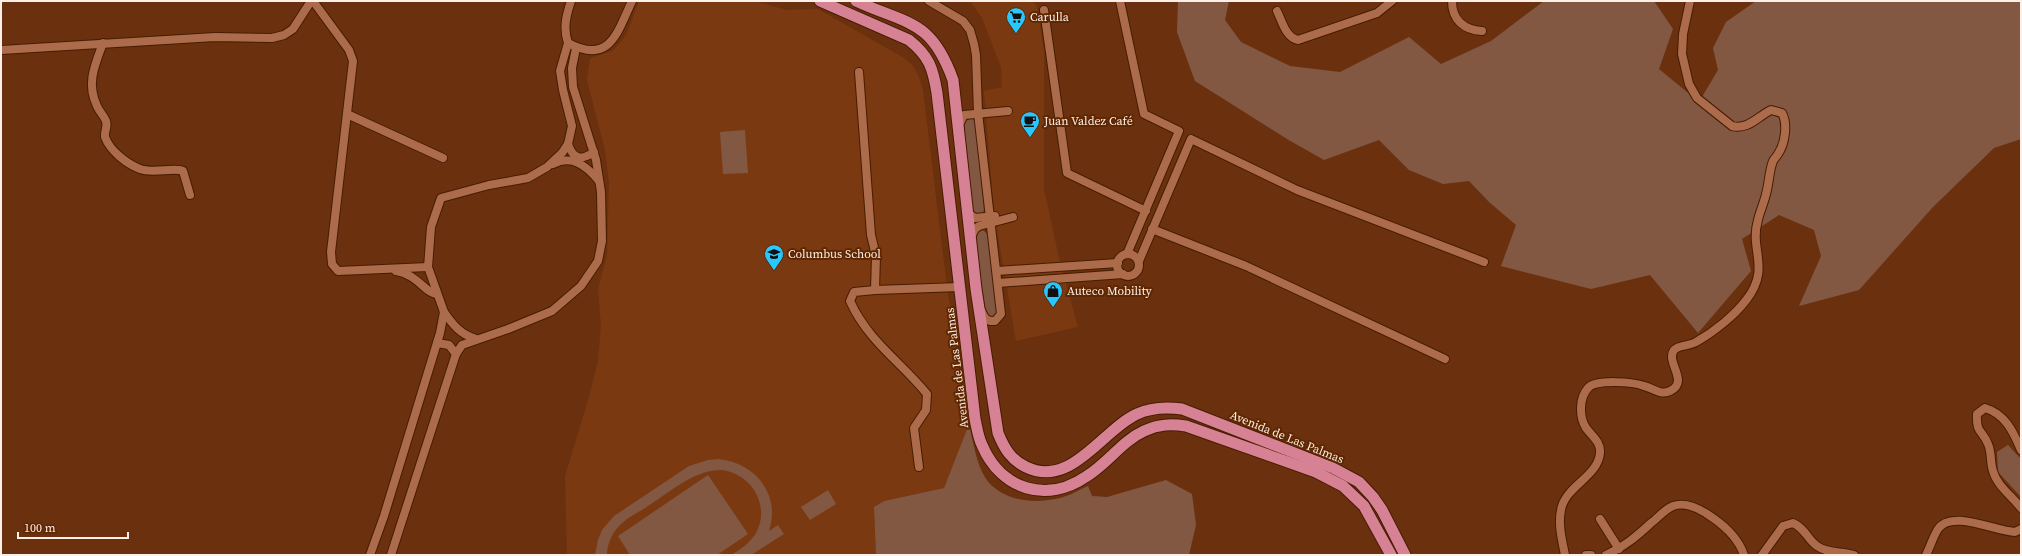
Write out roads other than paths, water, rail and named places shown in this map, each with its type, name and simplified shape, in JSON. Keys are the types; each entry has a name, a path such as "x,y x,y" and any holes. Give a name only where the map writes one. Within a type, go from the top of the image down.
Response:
{"main road":[{"name":"Avenida de Las Palmas","path":"820,1 908,40 920,49 929,62 937,93 975,419 978,436 988,457 996,468 1014,483 1034,491 1064,489 1095,471 1135,436 1145,430 1168,424 1186,426 1316,472 1343,486 1364,506 1391,555"},
{"name":"Avenida de Las Palmas","path":"859,2 916,26 937,45 944,56 953,80 979,303 998,433 1006,451 1019,463 1038,471 1057,471 1072,464 1117,427 1137,414 1159,408 1182,409 1333,468 1359,482 1373,497 1382,510 1405,555"}],"street":[{"path":"1,50 216,37 272,38 284,35 293,29 312,1 331,24 352,57 353,66 331,252 332,264 338,271 428,267"},
{"path":"547,167 562,153 568,144 572,126 560,71 568,43 564,25 571,1"},
{"path":"568,43 583,51 599,49 607,46 615,38 632,1"},
{"path":"929,1 954,14 970,30 976,55 978,113 1001,309 998,318 995,321 986,320 979,303"},
{"path":"1120,1 1144,114 1179,131 1127,254 1120,258 1118,263 1118,269 1123,274"},
{"path":"1278,11 1290,36 1294,40 1298,40 1377,13 1392,1"},
{"path":"1452,1 1456,15 1462,26 1471,30 1482,31"},
{"path":"1565,555 1560,524 1561,508 1568,496 1596,466 1600,454 1599,443 1586,427 1582,416 1581,402 1585,392 1590,386 1604,382 1643,385 1663,393 1670,391 1676,387 1678,380 1672,357 1674,351 1678,347 1694,343 1711,332 1746,300 1757,284 1759,270 1755,227 1766,195 1773,161 1779,153 1786,129 1786,119 1782,114 1771,110 1746,126 1738,128 1732,126 1697,98 1689,84 1682,54 1683,34 1690,1"},
{"path":"1044,10 1067,173 1146,211"},
{"path":"102,43 92,73 91,87 96,105 106,120 105,137 117,154 142,170 163,172 183,171 190,195"},
{"path":"391,555 456,354 462,345 508,329 552,310 586,280 598,261 602,241 599,182 594,152 573,87 572,68 576,48"},
{"path":"859,72 871,235 876,256 875,290"},
{"path":"958,128 961,118 964,115 1008,111"},
{"path":"347,114 443,158"},
{"path":"998,283 1123,274 1129,276 1135,274 1139,268 1139,261 1152,229 1191,139 1297,190 1484,262"},
{"path":"568,144 574,156 579,159 587,157 594,152"},
{"path":"476,339 467,336 454,327 444,312 428,267 431,227 440,198 489,185 528,178 558,161 578,162 591,171 599,182"},
{"path":"968,213 975,218 991,220"},
{"path":"971,237 975,229 991,220 1013,215"},
{"path":"1152,229 1246,266 1445,359"},
{"path":"1127,254 1135,256 1139,261"},
{"path":"997,271 1118,263"},
{"path":"385,270 408,274 418,280 430,293 437,294"},
{"path":"919,467 914,428 926,410 926,394 914,379 874,340 858,318 850,301 854,292 960,287"},
{"path":"370,555 384,516 437,343 444,312"},
{"path":"437,343 449,346 456,354"},
{"path":"2021,450 2009,426 1997,412 1985,408 1976,414 1976,426 1988,444 1992,457 1992,471 1998,482 2021,508"},
{"path":"1606,555 1619,549 1673,506 1684,505 1694,507 1717,521 1732,535 1742,548 1744,555"},
{"path":"1600,519 1619,549"},
{"path":"1926,555 1938,528 1946,522 1958,520 2010,532 2015,532 2021,529"},
{"path":"1762,555 1783,526 1793,523 1802,527 1817,546 1833,552 1854,555"},
{"path":"1586,555 1591,555"}],"place":[{"name":"Carulla","path":"1016,34"},
{"name":"Juan Valdez Café","path":"1030,138"},
{"name":"Columbus School","path":"774,271"},
{"name":"Auteco Mobility","path":"1053,308"}]}
